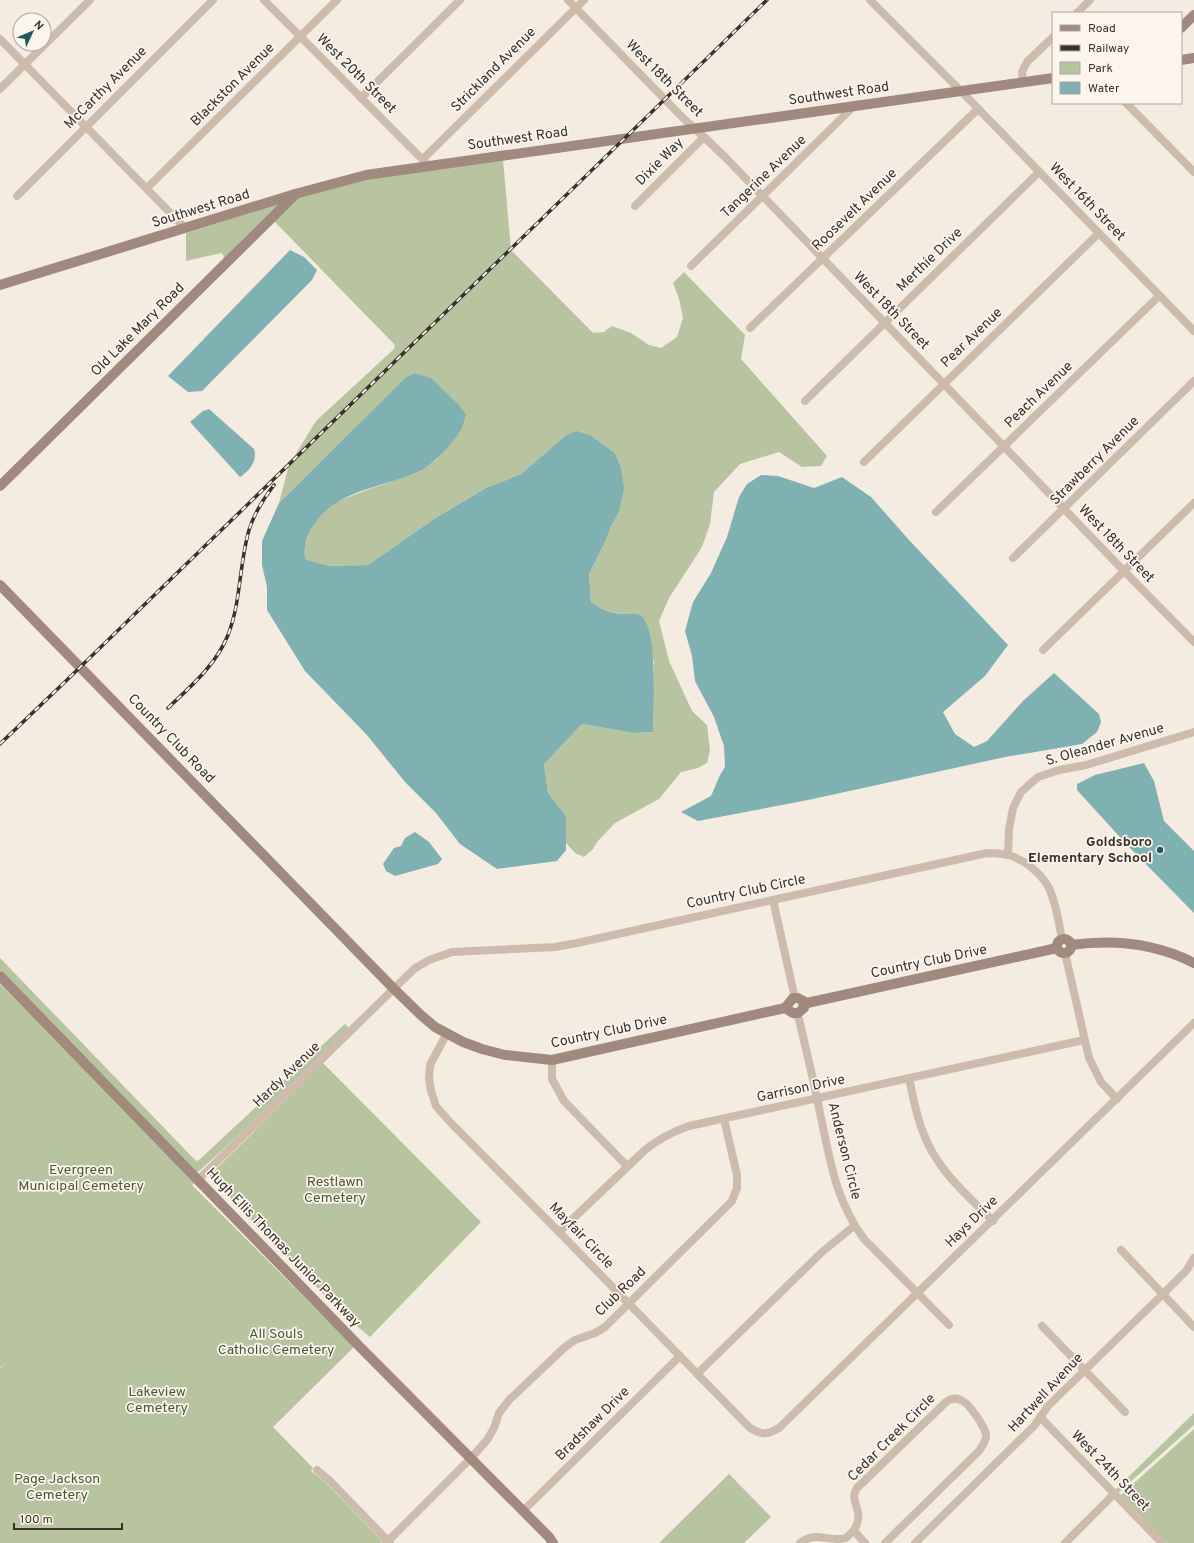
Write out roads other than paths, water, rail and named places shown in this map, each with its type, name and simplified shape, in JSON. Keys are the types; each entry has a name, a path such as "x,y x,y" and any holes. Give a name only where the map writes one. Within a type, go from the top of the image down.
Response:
{"street":[{"path":"0,89 90,0"},
{"name":"McCarthy Avenue","path":"17,196 213,0"},
{"name":"West 20th Street","path":"264,0 426,162"},
{"name":"Blackston Avenue","path":"147,188 337,0"},
{"path":"361,98 460,0"},
{"name":"West 18th Street","path":"568,0 684,119 704,137 1064,510 1194,642"},
{"name":"Strickland Avenue","path":"426,162 584,0"},
{"path":"1078,12 1090,0"},
{"name":"West 16th Street","path":"876,2 1194,331"},
{"path":"1182,27 1194,15"},
{"path":"1023,82 1022,72 1027,62 1052,38"},
{"path":"0,39 185,228"},
{"path":"1182,60 1194,58"},
{"name":"Southwest Road","path":"0,285 295,194 366,175 426,162 694,128 1052,78"},
{"path":"1127,104 1194,172"},
{"name":"Tangerine Avenue","path":"691,266 855,106"},
{"name":"Roosevelt Avenue","path":"750,328 978,109"},
{"name":"Dixie Way","path":"634,206 704,137"},
{"name":"Merthie Drive","path":"805,400 1039,172"},
{"name":"Old Lake Mary Road","path":"0,486 295,194"},
{"name":"Pear Avenue","path":"864,462 1099,233"},
{"name":"Peach Avenue","path":"936,512 1159,296"},
{"name":"Strawberry Avenue","path":"1013,558 1194,382"},
{"path":"1043,650 1194,503"},
{"name":"Country Club Road","path":"0,584 320,914"},
{"name":"S. Oleander Avenue","path":"1008,855 1009,830 1013,808 1021,792 1038,777 1059,770 1086,765 1194,732"},
{"name":"Country Club Circle","path":"394,989 414,969 429,960 452,952 555,946 577,943 987,853 1008,855 1028,865 1040,876 1051,892 1088,1058 1101,1082 1117,1099"},
{"name":"Anderson Circle","path":"773,900 834,1177 842,1202 854,1226 864,1239 949,1325"},
{"name":"Country Club Drive","path":"320,914 422,1016 447,1034 482,1049 505,1055 552,1060 1064,946 1090,942 1138,944 1167,951 1194,963"},
{"name":"Hugh Ellis Thomas Junior Parkway","path":"0,976 360,1347 524,1510 551,1540 560,1543"},
{"name":"Hardy Avenue","path":"198,1180 394,989"},
{"name":"Hays Drive","path":"765,1434 779,1428 993,1221 1194,1023"},
{"name":"Mayfair Circle","path":"447,1034 430,1065 430,1085 436,1106 448,1121 559,1232 750,1428 765,1434"},
{"name":"Garrison Drive","path":"559,1232 656,1140 672,1132 689,1126 1084,1040"},
{"path":"552,1060 552,1079 564,1101 627,1166"},
{"path":"909,1078 922,1132 930,1149 942,1168 993,1221"},
{"name":"Club Road","path":"388,1542 487,1440 494,1428 499,1413 510,1399 565,1347 575,1340 595,1333 605,1327 732,1201 737,1188 737,1175 724,1119"},
{"path":"697,1374 822,1252 854,1226"},
{"path":"1121,1250 1194,1327"},
{"name":"Hartwell Avenue","path":"915,1543 1034,1426 1048,1406 1186,1271 1194,1258"},
{"path":"1042,1326 1125,1412"},
{"name":"Bradshaw Drive","path":"524,1510 680,1356"},
{"name":"Cedar Creek Circle","path":"854,1531 859,1519 854,1496 857,1488 950,1398 965,1402 973,1410 986,1434 985,1441 973,1457 885,1543"},
{"name":"West 24th Street","path":"1040,1417 1162,1543"},
{"path":"317,1470 330,1481 388,1542"},
{"path":"1065,1543 1114,1494"},
{"path":"800,1543 811,1537 828,1542 846,1542 854,1531 865,1543"}],"water":[{"path":"290,250 304,257 317,270 312,280 202,391 188,392 168,376"},
{"path":"414,373 431,378 459,405 466,415 461,430 442,454 418,472 349,496 325,511 308,535 305,544 305,559 329,566 368,565 434,519 486,488 521,474 565,436 576,431 592,436 615,453 621,467 624,488 619,512 589,574 591,602 599,608 611,612 640,615 646,622 650,635 654,670 653,732 634,733 582,724 544,764 548,793 566,816 566,850 557,861 497,869 460,844 436,813 405,782 367,735 305,671 267,610 267,587 262,565 262,541 279,503 406,377"},
{"path":"209,409 254,449 254,462 247,472 240,477 190,422 203,411"},
{"path":"761,475 778,476 814,488 842,477 871,497 909,540 1008,645 985,676 943,712 955,734 974,747 987,741 1023,701 1054,673 1099,714 1101,722 1097,732 1082,744 1005,757 808,800 698,821 681,812 711,796 725,767 724,746 714,717 695,681 692,656 685,631 693,602 711,573 727,537 739,497 747,484"},
{"path":"1144,763 1154,781 1164,821 1194,851 1194,913 1129,847 1077,790 1077,784 1095,775"},
{"path":"415,832 429,842 442,859 438,864 395,876 386,871 383,864 394,848 401,846 405,838"}],"railway":[{"path":"0,744 767,0"},
{"path":"168,708 210,665 223,646 232,622 238,597 243,557 249,530 260,506 274,485"}],"place":[{"name":"Goldsboro Elementary School","path":"1160,850"}],"park label":[{"name":"Evergreen Municipal Cemetery","path":"81,1178"},
{"name":"Restlawn Cemetery","path":"335,1190"},
{"name":"All Souls Catholic Cemetery","path":"276,1342"},
{"name":"Lakeview Cemetery","path":"157,1400"},
{"name":"Page Jackson Cemetery","path":"57,1488"}]}
